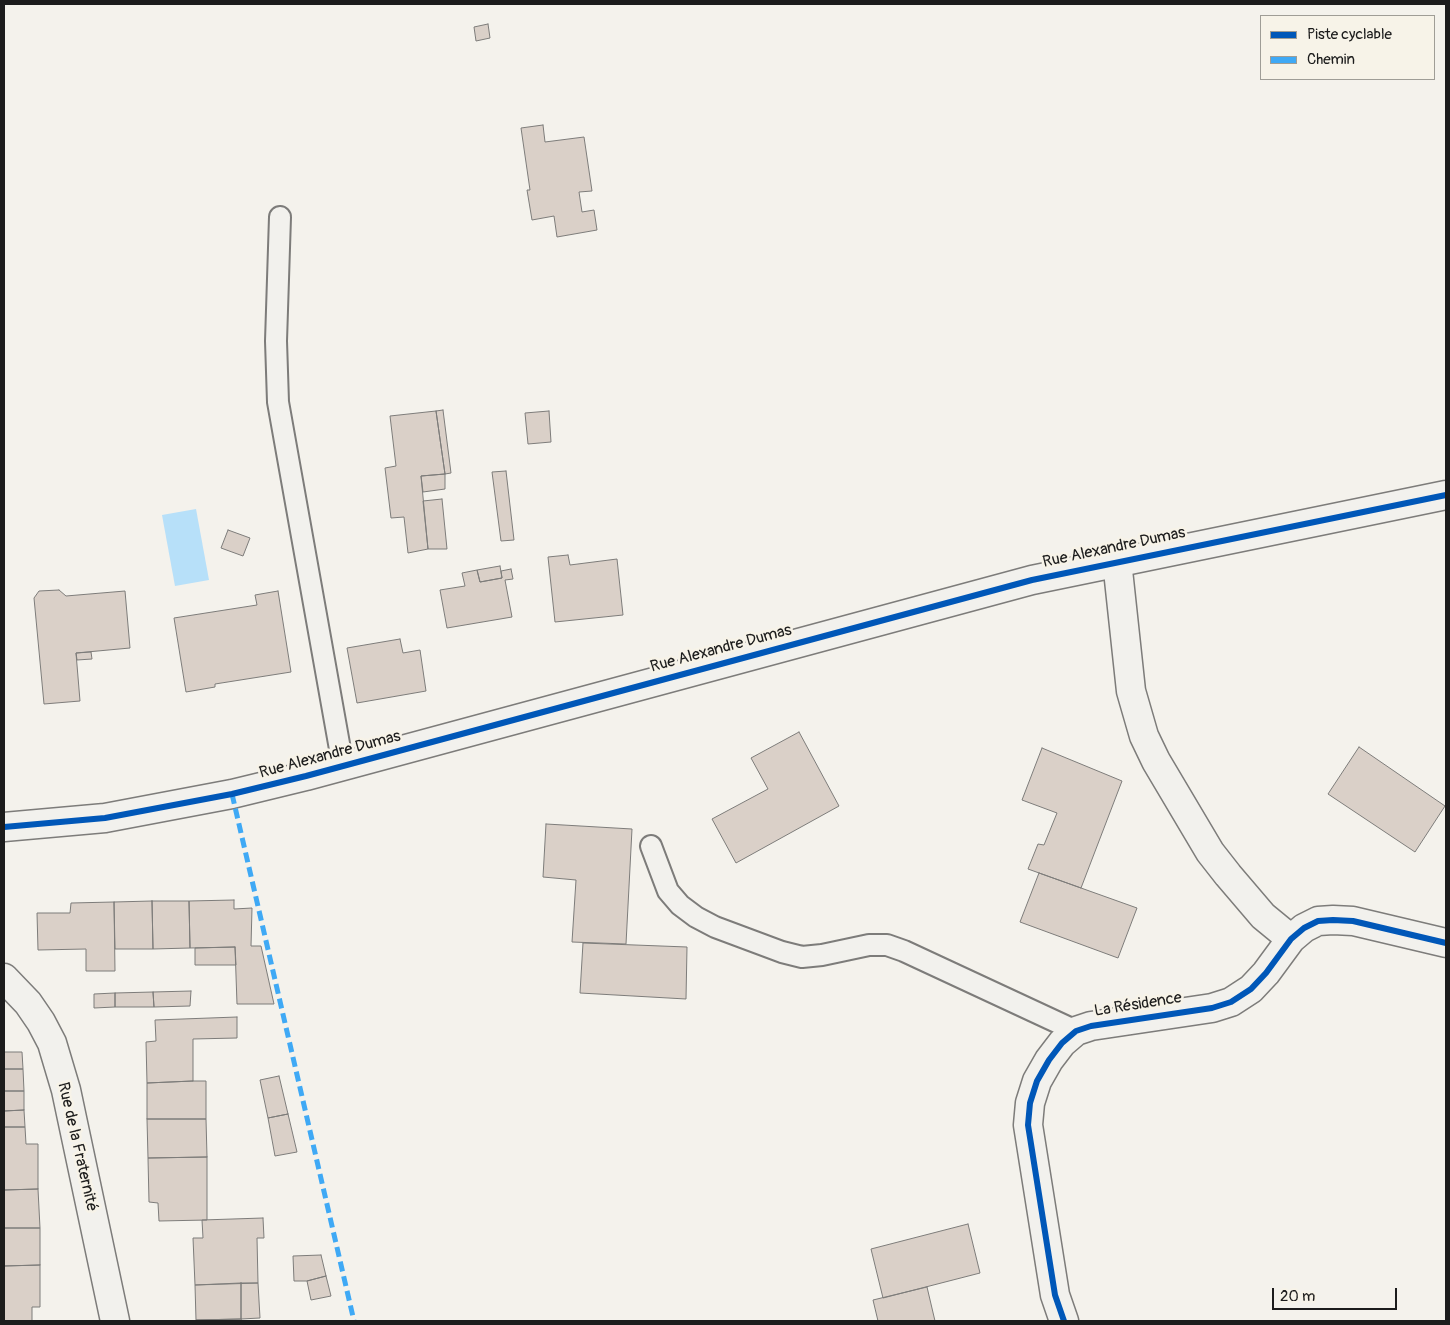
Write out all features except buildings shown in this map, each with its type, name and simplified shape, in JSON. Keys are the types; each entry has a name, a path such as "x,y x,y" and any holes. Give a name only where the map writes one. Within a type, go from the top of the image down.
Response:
{"street":[{"name":"Rue Alexandre Dumas","path":"4,827 78,821 146,811 232,794 343,766 1023,582 1117,561 1446,495"},
{"path":"1117,561 1131,690 1144,736 1156,761 1210,852 1263,916 1291,939"},
{"name":"La Résidence","path":"1064,1321 1055,1295 1028,1125 1030,1103 1037,1082 1049,1060 1062,1043 1076,1032 1091,1026 1212,1008 1232,1002 1251,989 1266,973 1291,939 1304,928 1318,921 1353,921 1446,943"},
{"name":"Rue de la Fraternité","path":"7,982 28,1003 41,1022 54,1051 66,1090 115,1321"}],"lane":[{"path":"280,217 276,341 278,402 343,766"},
{"path":"652,846 668,891 680,905 696,917 715,927 782,952 802,957 822,955 869,945 887,945 904,951 1076,1032"}],"water":[{"path":"196,509 209,580 175,586 162,515"}],"marked path":[{"path":"232,794 354,1321"}],"cycle path":[{"path":"4,827 105,818 232,794 306,776 1032,580 1446,495"},
{"path":"1064,1321 1055,1295 1028,1125 1030,1103 1037,1081 1049,1060 1062,1043 1076,1031 1091,1026 1212,1008 1231,1002 1251,989 1266,973 1291,939 1304,928 1318,921 1353,921 1446,943"}]}
